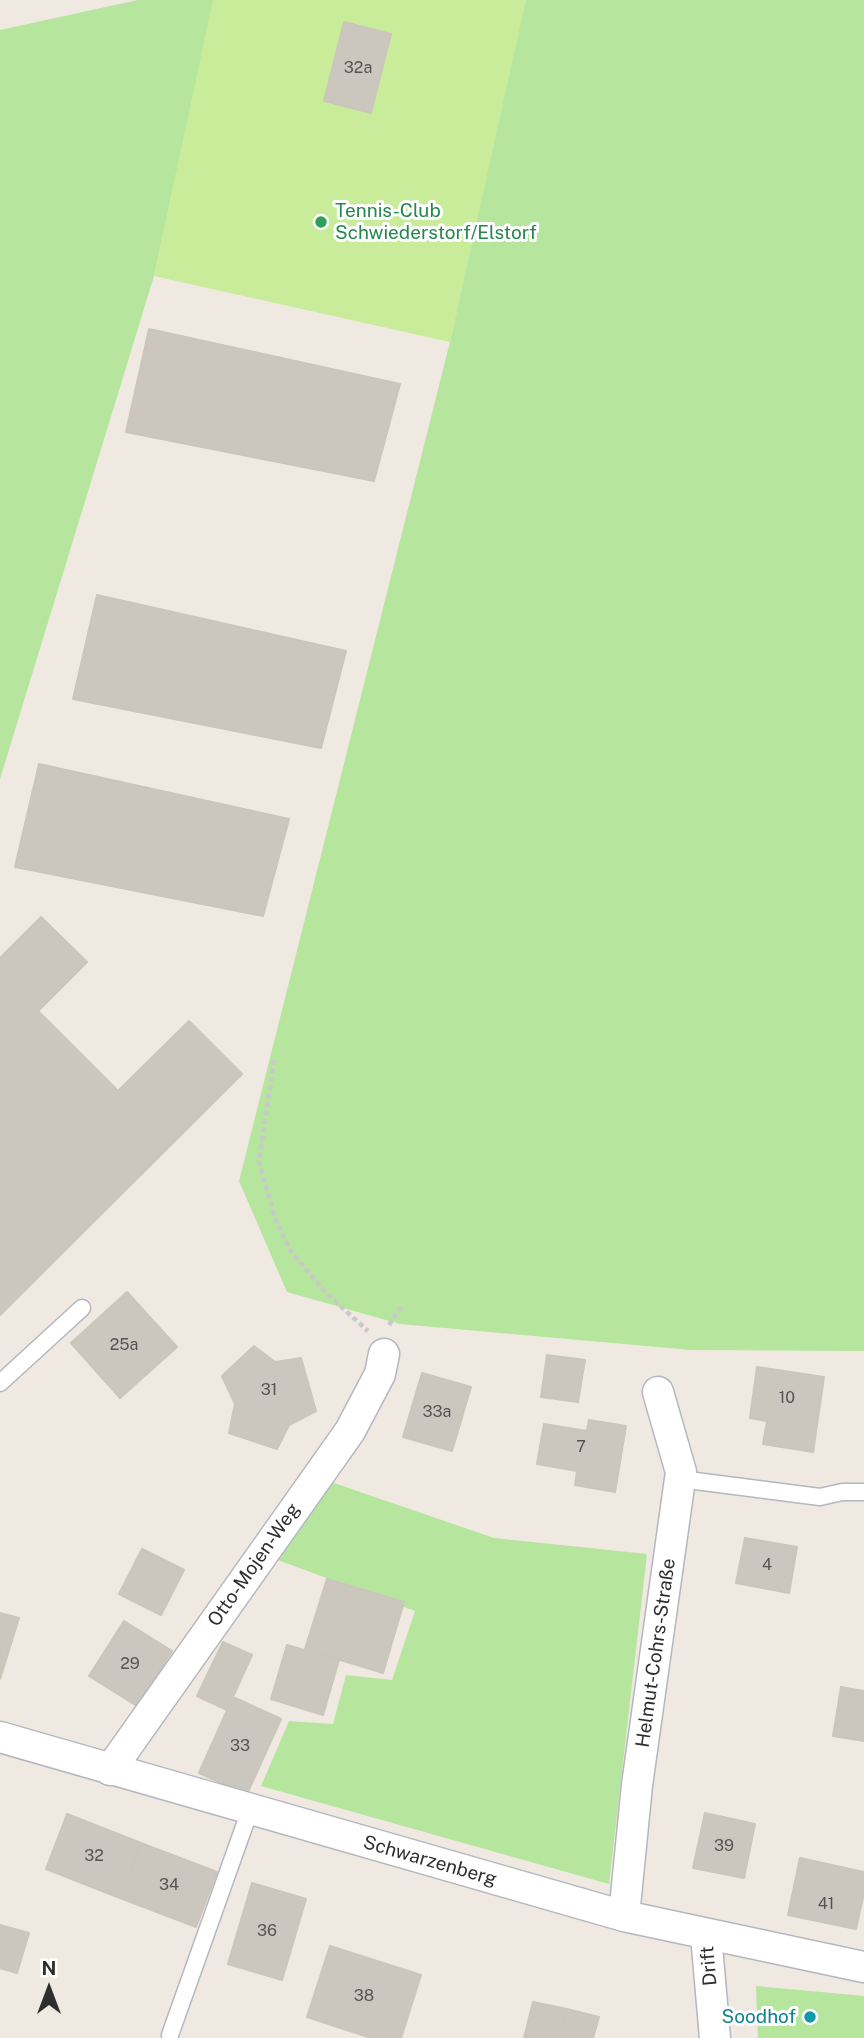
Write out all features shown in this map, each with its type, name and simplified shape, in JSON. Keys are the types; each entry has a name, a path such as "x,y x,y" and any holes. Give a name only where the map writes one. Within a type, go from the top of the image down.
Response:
{"street":[{"name":"Otto-Mojen-Weg","path":"110,1770 349,1431 380,1374 384,1354"},
{"name":"Helmut-Cohrs-Straße","path":"624,1916 637,1785 681,1472 658,1392"},
{"name":"Schwarzenberg","path":"0,1737 624,1916 864,1967"},
{"name":"Drift","path":"706,1935 715,2038"}],"lane":[{"path":"0,1383 82,1308"},
{"path":"680,1479 820,1497 842,1492 864,1492"},
{"path":"170,2035 250,1810"}],"path":[{"path":"274,1060 259,1162 275,1217 290,1250 327,1293 374,1337 384,1354"}],"green space":[{"path":"138,0 214,0 154,276 0,779 0,30"},
{"name":"Tennis-Club Schwiederstorf/Elstorf","path":"213,0 526,0 450,342 154,276"},
{"path":"524,0 864,0 864,1351 691,1350 400,1324 287,1292 239,1181 450,342"},
{"path":"331,1482 494,1538 647,1554 609,1884 261,1786 289,1721 333,1724 346,1675 392,1680 415,1611 278,1560"},
{"name":"Soodhof","path":"756,1986 864,1996 864,2038 758,2038"}],"building":[{"path":"344,22 391,34 371,113 324,101"},
{"path":"149,329 400,384 374,481 126,432"},
{"path":"97,595 346,651 321,748 73,699"},
{"path":"39,764 289,819 263,916 15,867"},
{"path":"41,917 87,962 38,1011 118,1091 189,1021 242,1074 0,1315 0,958"},
{"path":"127,1292 177,1347 120,1398 71,1343"},
{"path":"254,1346 275,1362 301,1358 316,1411 289,1425 277,1449 229,1433 235,1404 222,1376"},
{"path":"547,1355 585,1360 578,1402 541,1397"},
{"path":"757,1367 824,1377 813,1452 763,1444 767,1421 750,1418"},
{"path":"422,1373 471,1387 452,1451 403,1437"},
{"path":"589,1420 626,1426 615,1492 575,1485 577,1471 537,1464 544,1424 587,1431"},
{"path":"745,1538 797,1547 789,1593 736,1583"},
{"path":"142,1549 184,1570 161,1615 119,1594"},
{"path":"327,1579 404,1602 383,1673 305,1649"},
{"path":"0,1613 19,1618 0,1679"},
{"path":"124,1621 172,1651 137,1706 89,1676"},
{"path":"223,1642 252,1655 227,1710 197,1696"},
{"path":"287,1645 339,1660 323,1715 271,1699"},
{"path":"841,1687 864,1691 864,1741 833,1736"},
{"path":"233,1697 281,1719 247,1794 199,1773"},
{"path":"705,1813 755,1824 744,1878 693,1868"},
{"path":"67,1814 141,1843 120,1898 46,1869"},
{"path":"141,1843 217,1872 196,1927 120,1898"},
{"path":"800,1858 864,1872 864,1893 856,1929 788,1915"},
{"path":"252,1883 306,1899 282,1980 228,1964"},
{"path":"0,1925 29,1933 17,1973 0,1968"},
{"path":"330,1946 421,1975 401,2038 371,2038 307,2017"},
{"path":"533,2002 567,2009 559,2038 524,2038"},
{"path":"567,2009 599,2017 593,2038 559,2038"}],"place":[{"name":"Tennis-Club Schwiederstorf/Elstorf","path":"321,222"},
{"name":"Soodhof","path":"810,2017"}]}
